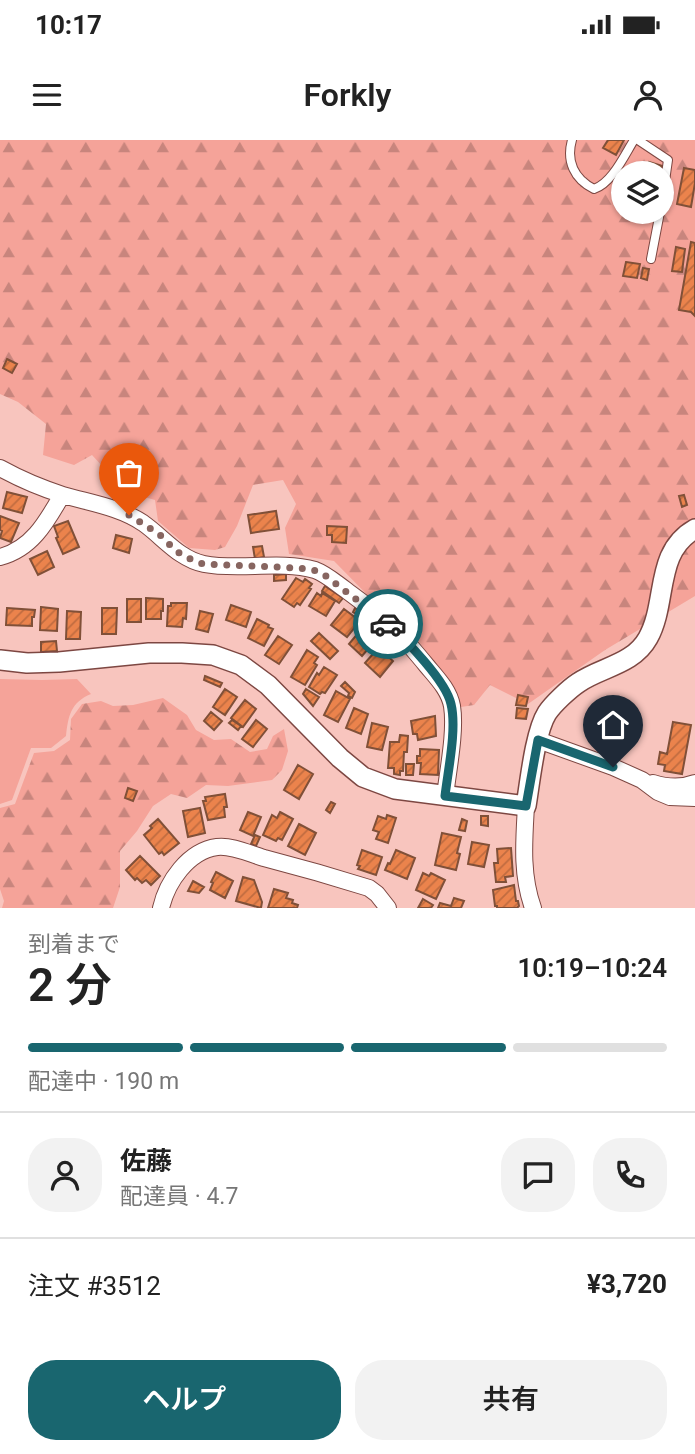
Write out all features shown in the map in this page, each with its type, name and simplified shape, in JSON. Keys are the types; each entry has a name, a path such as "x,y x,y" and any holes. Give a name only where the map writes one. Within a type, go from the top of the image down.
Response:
{"street":[{"path":"0,468 34,485 129,515 159,534 176,551 203,564 265,566 322,573 398,632 449,695 452,707 451,746 445,796"},
{"path":"0,557 22,548 35,536 62,495"},
{"path":"533,908 524,876 526,806 538,740 547,713 578,682 617,665 642,648 653,627 670,555 685,534 695,529"},
{"path":"0,660 27,663 149,653 213,655 241,665 268,685 363,778 395,789 526,806"},
{"path":"538,740 613,767 670,797 695,798"},
{"path":"642,780 672,786 695,783"},
{"path":"161,908 163,898 180,870 204,851 218,847 369,888 388,908"}],"lane":[{"path":"572,140 570,164 587,186 594,189 610,177 636,140 668,161"},
{"path":"650,259 657,224"}],"green space":[{"path":"0,140 695,140 695,596 605,650 528,704 490,685 474,705 461,707 452,685 413,634 388,616 334,561 289,554 285,528 296,504 283,480 253,485 237,526 225,547 215,550 189,548 158,521 155,500 126,492 92,455 74,465 43,455 46,424 18,402 0,394"},
{"path":"0,679 77,679 91,694 79,701 72,710 66,736 51,748 31,748 12,800 0,804"},
{"path":"163,698 187,715 196,730 214,740 231,739 250,752 267,749 273,736 284,729 288,751 282,770 272,780 228,786 206,785 187,798 171,794 153,806 120,851 120,887 113,908 2,908 4,901 0,889 0,808 15,804 34,753 54,751 70,740 71,719 82,704 101,701 113,706 133,705"}],"building":[{"path":"608,140 624,140 616,155 603,148"},
{"path":"684,168 695,170 691,207 677,204"},
{"path":"691,242 695,243 695,316 691,312 679,310"},
{"path":"676,247 685,249 682,272 672,271"},
{"path":"626,262 640,264 637,278 623,276"},
{"path":"643,268 649,269 647,280 641,278"},
{"path":"7,359 17,364 12,373 3,368"},
{"path":"7,492 27,497 22,513 3,508"},
{"path":"684,495 687,505 682,507 679,496"},
{"path":"276,511 279,529 251,533 248,515"},
{"path":"0,516 19,523 11,542 0,538"},
{"path":"68,521 79,547 63,554 54,526"},
{"path":"327,526 347,527 346,543 332,542 332,535 327,535"},
{"path":"116,535 132,539 129,553 113,548"},
{"path":"262,546 264,557 255,559 253,547"},
{"path":"47,551 54,567 38,575 30,559"},
{"path":"286,574 286,580 274,581 274,575"},
{"path":"296,578 303,582 305,579 312,584 300,605 297,603 294,607 282,599"},
{"path":"325,586 343,598 339,603 322,591"},
{"path":"317,593 335,601 326,616 309,606"},
{"path":"146,598 163,599 161,619 146,619"},
{"path":"127,599 141,599 141,622 127,622"},
{"path":"171,603 187,603 186,619 183,618 182,627 167,626 168,606 171,606"},
{"path":"231,605 251,612 246,627 226,620"},
{"path":"41,607 58,609 57,631 40,630"},
{"path":"7,608 35,610 32,626 6,625"},
{"path":"102,608 117,608 116,634 102,634"},
{"path":"355,608 366,614 363,618 353,612"},
{"path":"344,609 360,621 347,637 331,625"},
{"path":"67,611 81,612 80,639 66,639"},
{"path":"200,611 213,614 208,632 196,629"},
{"path":"370,617 378,624 374,628 366,621"},
{"path":"257,619 273,629 264,646 248,638"},
{"path":"364,626 379,636 362,656 349,644"},
{"path":"319,633 338,651 330,659 311,641"},
{"path":"278,636 292,645 279,664 265,655"},
{"path":"56,641 57,651 41,652 41,642"},
{"path":"380,646 393,661 380,677 365,663"},
{"path":"307,650 318,657 314,663 317,665 305,685 291,677"},
{"path":"324,667 337,675 325,693 320,694 309,687"},
{"path":"205,676 222,683 220,687 204,680"},
{"path":"345,682 355,692 352,698 341,686"},
{"path":"225,689 237,697 225,715 213,707"},
{"path":"306,689 319,697 313,706 303,694"},
{"path":"336,691 350,699 338,722 324,715"},
{"path":"518,695 528,697 526,706 516,705"},
{"path":"245,700 256,709 243,727 231,718"},
{"path":"354,708 368,714 361,734 346,728"},
{"path":"517,708 528,709 526,719 516,718"},
{"path":"211,712 222,721 214,730 204,721"},
{"path":"435,716 436,736 418,740 417,734 413,734 411,721"},
{"path":"232,720 241,726 238,730 229,723"},
{"path":"256,720 267,729 253,747 242,739"},
{"path":"673,722 691,725 682,774 664,771 665,765 658,764 660,752 667,754"},
{"path":"372,723 388,727 382,750 367,747"},
{"path":"400,735 408,736 407,752 404,752 403,771 400,771 400,775 394,774 394,768 388,768 390,742 399,742"},
{"path":"420,749 439,750 438,775 420,774 421,763 417,763 417,756 420,756"},
{"path":"406,764 414,764 413,775 406,775"},
{"path":"298,765 313,774 299,799 284,790"},
{"path":"128,788 137,791 133,801 125,798"},
{"path":"225,794 225,817 208,820 203,801 206,801 205,797"},
{"path":"331,802 335,804 330,813 326,810"},
{"path":"200,808 205,833 188,837 183,811"},
{"path":"248,812 261,817 253,836 240,830"},
{"path":"280,812 293,819 282,840 278,838 276,841 263,835 272,815 277,818"},
{"path":"387,815 396,818 388,843 376,839 379,832 373,830 378,816 386,819"},
{"path":"481,816 488,816 488,826 481,825"},
{"path":"158,819 179,843 164,855 162,852 159,854 144,835"},
{"path":"462,819 467,821 465,831 459,830"},
{"path":"299,824 316,833 305,855 288,846"},
{"path":"442,833 461,837 456,870 435,865"},
{"path":"255,835 260,837 256,846 251,844"},
{"path":"472,842 489,845 484,867 468,864"},
{"path":"511,848 513,876 505,877 506,882 496,882 494,863 498,863 497,849"},
{"path":"362,850 382,857 376,875 358,869"},
{"path":"396,850 415,858 407,879 385,870"},
{"path":"140,856 160,876 151,885 146,880 142,883 137,878 135,880 126,870"},
{"path":"216,872 233,881 225,898 210,890"},
{"path":"423,873 429,876 431,873 445,880 436,899 416,890"},
{"path":"243,877 254,880 262,902 261,908 236,901"},
{"path":"193,881 204,887 199,893 188,891"},
{"path":"514,885 519,906 497,908 493,890"},
{"path":"274,889 288,893 286,898 293,900 292,903 298,905 297,908 268,908"},
{"path":"454,898 464,901 461,908 438,908 440,903 451,906"},
{"path":"423,899 433,905 431,908 418,908"}],"way so far":[{"path":"129,515 159,534 176,551 203,564 298,568 322,573 388,624"}],"route":[{"path":"388,624 419,656 449,695 452,707 451,746 445,796 526,806 538,740 613,767"}]}
